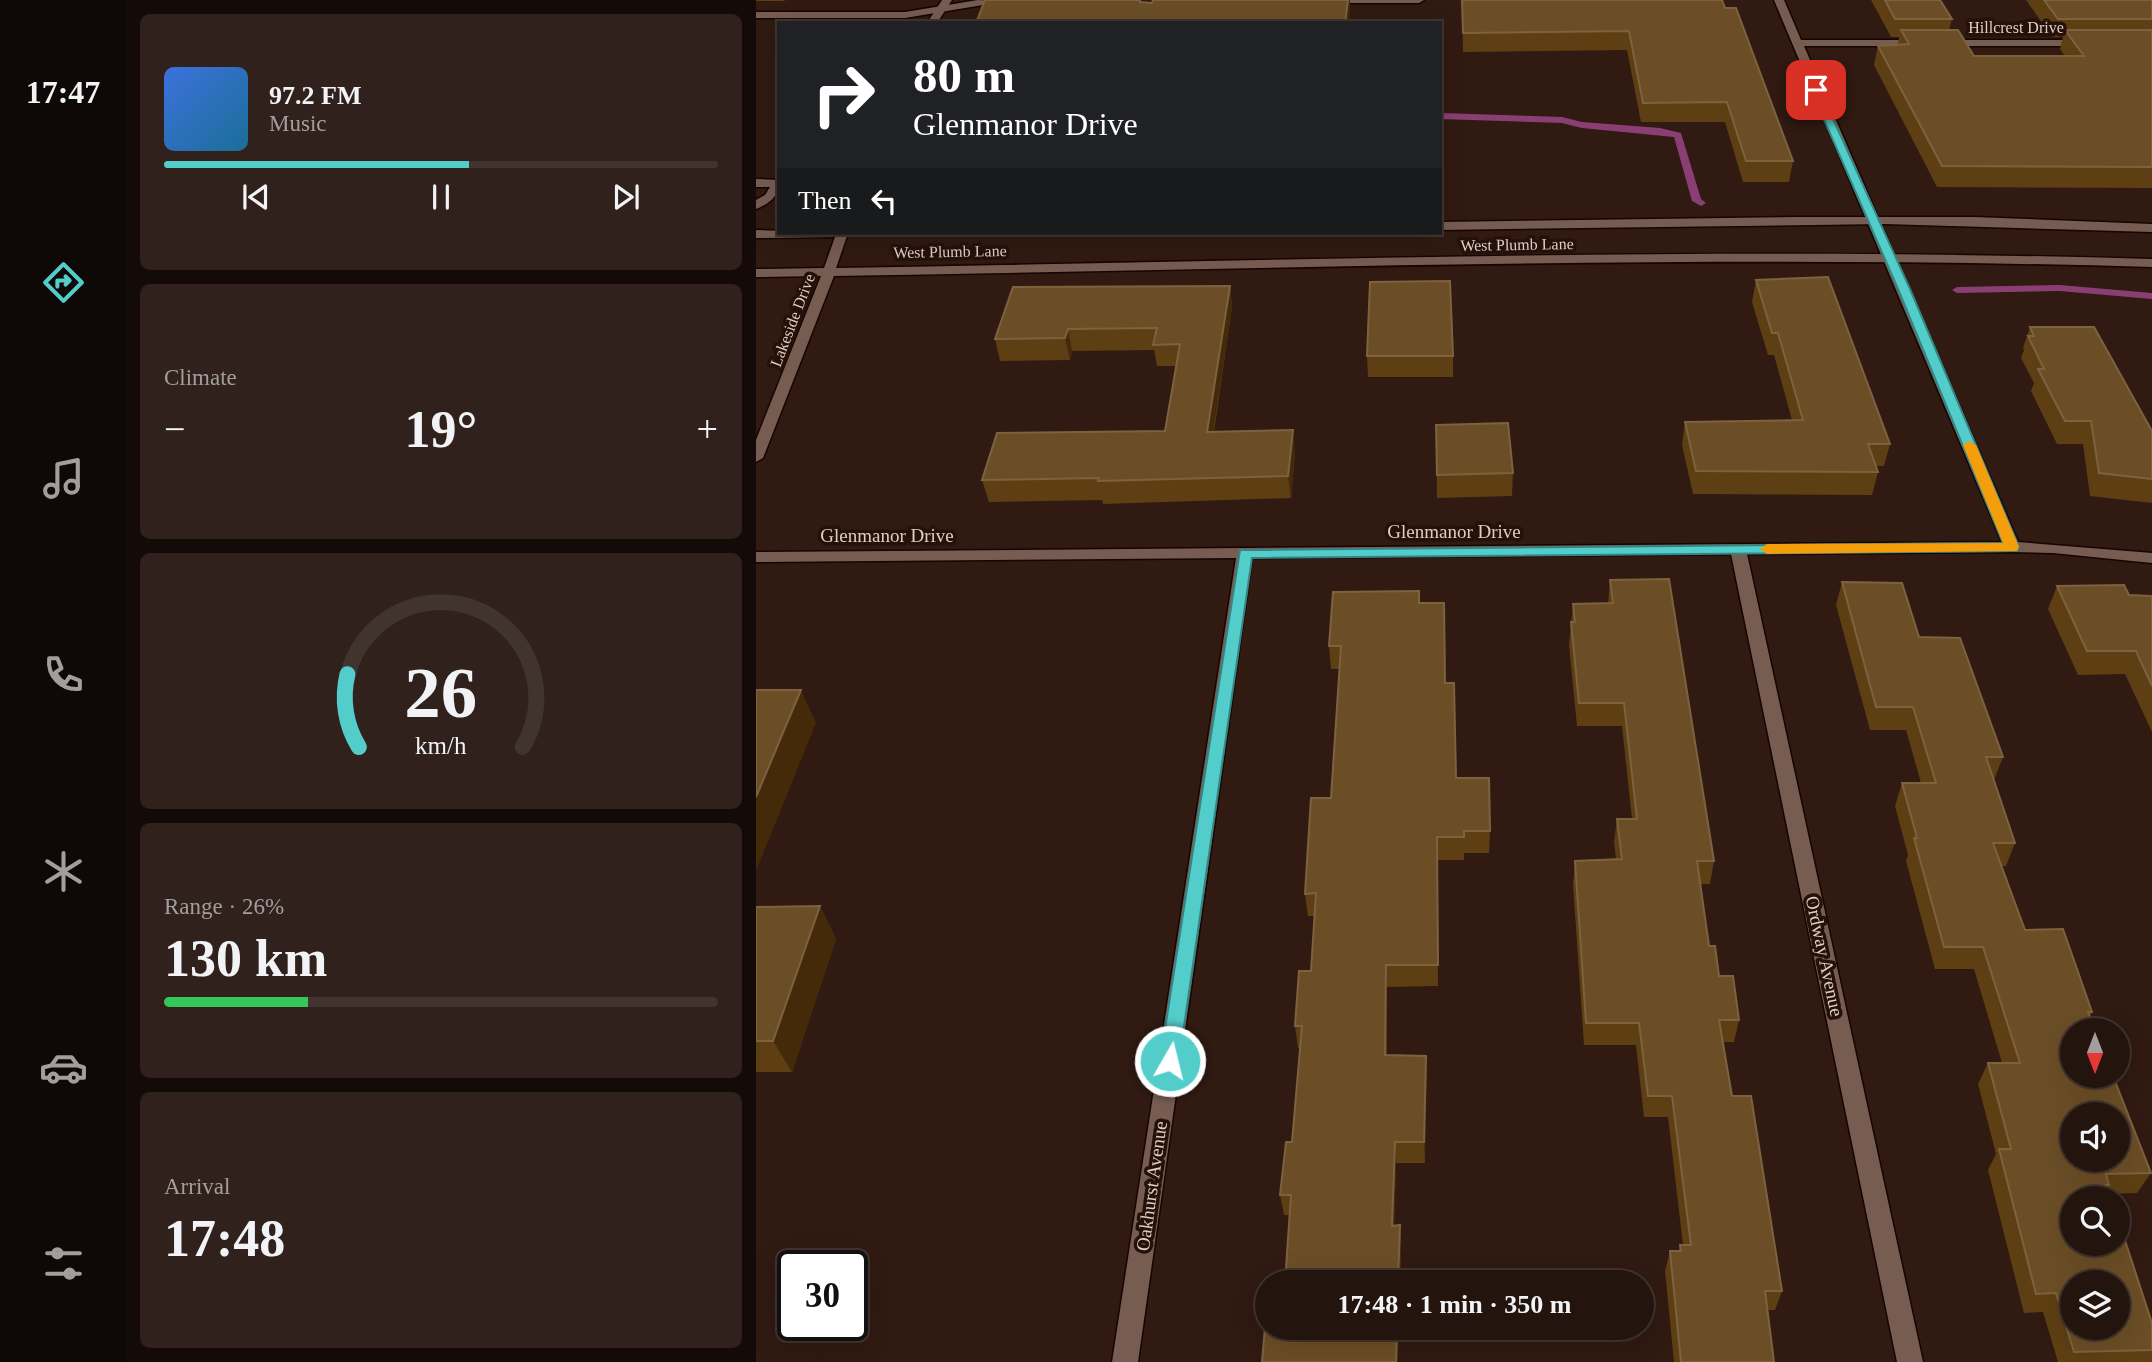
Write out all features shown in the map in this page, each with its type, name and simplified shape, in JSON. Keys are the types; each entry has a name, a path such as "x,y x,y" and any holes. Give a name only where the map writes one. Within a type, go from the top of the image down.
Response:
{"street":[{"path":"1308,1 1419,0"},
{"path":"1779,0 2012,547"},
{"path":"756,15 905,15 943,5 1017,2"},
{"path":"933,21 943,5"},
{"name":"Hillcrest Drive","path":"1796,43 2097,43"},
{"path":"756,183 777,183"},
{"path":"756,205 769,197 777,185"},
{"path":"756,197 769,197"},
{"name":"West Plumb Lane","path":"1442,226 1872,221 2076,223 2152,228"},
{"path":"756,234 777,234"},
{"name":"Lakeside Drive","path":"756,458 843,235"},
{"name":"West Plumb Lane","path":"756,273 1889,259 2152,263"},
{"name":"Glenmanor Drive","path":"756,557 2012,547 2152,558"},
{"name":"Ordway Avenue","path":"1738,549 1910,1362"},
{"name":"Oakhurst Avenue","path":"1125,1362 1245,553"}],"building":[{"path":"985,0 1140,0 1152,3 1153,0 1348,0 1345,21 977,21"},
{"path":"1462,0 1722,0 1725,8 1736,8 1793,161 1746,161 1727,102 1643,103 1629,31 1463,33"},
{"path":"1885,0 1940,0 1952,19 1895,19"},
{"path":"2044,0 2152,0 2152,19 2058,19"},
{"path":"1901,30 1958,30 1974,56 2084,56 2065,30 2152,30 2152,167 1942,166 1878,46 1909,44"},
{"path":"1828,277 1890,444 1868,444 1878,472 1696,471 1685,422 1803,420 1778,333 1772,333 1756,280"},
{"path":"1450,281 1453,356 1367,356 1370,282"},
{"path":"1230,286 1207,432 1293,430 1288,476 1098,481 1099,478 982,480 997,433 1165,431 1180,344 1153,345 1157,328 1068,329 1065,338 995,339 1013,287"},
{"path":"2030,327 2094,327 2152,431 2152,479 2099,473 2091,421 2065,421 2038,369 2044,369 2028,336 2034,336"},
{"path":"1508,423 1513,473 1437,475 1436,425"},
{"path":"1669,579 1714,861 1697,861 1709,946 1715,946 1719,976 1733,976 1739,1020 1719,1020 1732,1096 1751,1096 1782,1291 1765,1291 1774,1362 1681,1362 1670,1251 1681,1251 1680,1245 1691,1245 1672,1096 1648,1096 1639,1023 1586,1023 1575,861 1622,859 1617,819 1637,819 1624,703 1579,703 1571,622 1575,622 1573,604 1613,603 1610,580"},
{"path":"1842,582 1902,583 1919,637 1960,638 2003,757 1986,757 2015,843 1993,843 2025,930 2063,929 2092,1012 2088,1012 2090,1018 2060,1018 2060,1088 2118,1088 2123,1102 2060,1102 2060,1172 2130,1172 2130,1119 2151,1173 2106,1174 2109,1185 2106,1186 2060,1186 2060,1256 2130,1256 2152,1323 2152,1350 2074,1352 2070,1340 2130,1340 2130,1270 2060,1270 2060,1306 2056,1293 2036,1294 1999,1149 2011,1149 1988,1063 2020,1063 1983,947 1944,947 1902,783 1936,783 1913,707 1876,707"},
{"path":"2124,585 2129,595 2152,596 2152,686 2136,651 2087,651 2057,586"},
{"path":"1419,591 1419,603 1444,603 1445,683 1454,683 1456,778 1489,778 1490,831 1464,831 1464,837 1437,837 1438,965 1386,965 1385,1055 1426,1056 1424,1142 1395,1142 1392,1226 1400,1225 1398,1270 1286,1270 1291,1195 1280,1195 1286,1142 1292,1142 1302,1026 1295,1026 1299,971 1311,971 1316,893 1305,894 1311,798 1331,798 1341,646 1329,646 1333,592"},
{"path":"756,690 801,690 756,797"},
{"path":"820,906 773,1041 756,1041 756,907"},
{"path":"1264,1340 1397,1340 1396,1362 1262,1362"}],"waterway":[{"path":"1442,116 1562,120 1582,125 1660,131 1678,135 1697,201 1701,203"},
{"path":"1957,290 2060,288 2152,296"}],"slow traffic":[{"path":"1767,549 2012,547 1969,445"}],"route":[{"path":"1170,1061 1245,553 2012,547 1904,289 1816,90"}]}
